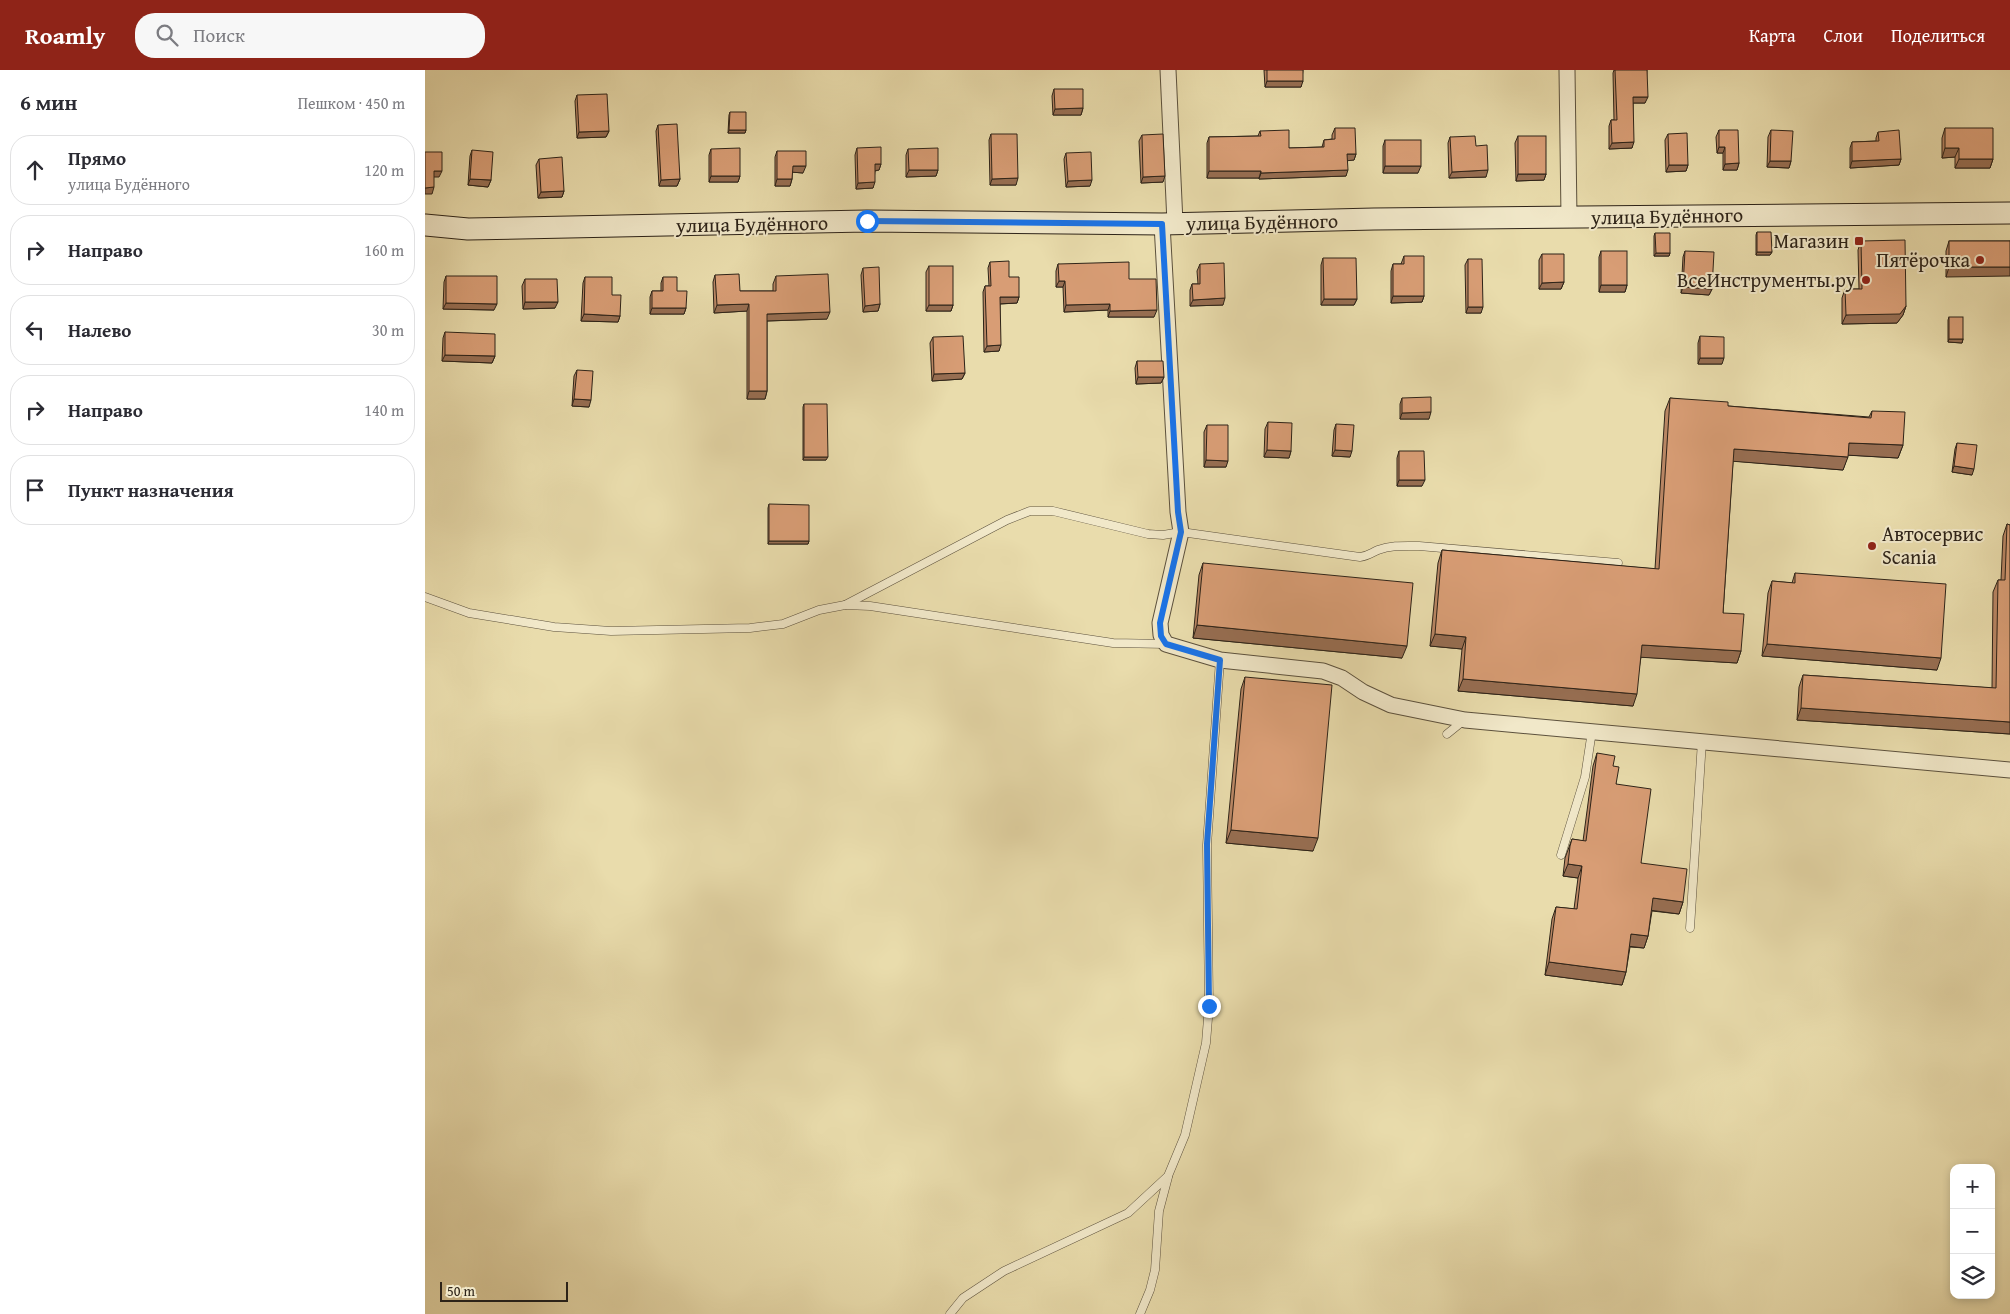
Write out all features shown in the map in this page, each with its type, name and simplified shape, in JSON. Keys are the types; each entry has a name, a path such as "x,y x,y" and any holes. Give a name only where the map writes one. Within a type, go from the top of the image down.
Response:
{"main road":[{"name":"улица Будённого","path":"425,225 468,229 867,221 1168,223 2010,212"}],"street":[{"path":"1168,70 1168,223 1178,512 1181,532 1160,623 1161,636 1166,644 1220,660 1323,671 1342,678 1363,692 1391,705 1465,720 2010,770"},
{"path":"1567,70 1569,218"}],"lane":[{"path":"845,605 1007,520 1030,511 1053,511 1148,534 1163,535 1181,532 1360,557 1370,556 1378,550 1393,546 1419,546 1617,563"},
{"path":"425,597 469,612 554,627 611,631 758,627 783,624 819,610 845,605 870,606 1113,643 1166,644"},
{"path":"1140,1314 1150,1290 1155,1270 1159,1211 1168,1176 1185,1135 1205,1043 1209,1006 1207,844 1220,660"},
{"path":"1447,734 1465,720"},
{"path":"1561,855 1585,777 1592,731"},
{"path":"1690,928 1701,741"},
{"path":"951,1314 963,1298 1003,1271 1128,1214 1168,1176"}],"building":[{"path":"1267,70 1303,70 1303,81 1267,81"},
{"path":"1615,70 1647,70 1648,97 1633,97 1634,142 1612,143 1611,120 1617,120"},
{"path":"1054,89 1083,89 1083,108 1055,109"},
{"path":"607,94 609,131 579,132 577,95"},
{"path":"730,112 746,112 746,130 729,130"},
{"path":"677,124 680,179 661,180 658,125"},
{"path":"1335,128 1355,128 1356,154 1347,154 1348,170 1261,173 1261,171 1209,171 1209,137 1261,136 1260,131 1289,130 1289,148 1324,147 1324,140 1335,139"},
{"path":"1945,128 1993,128 1993,159 1959,159 1959,148 1945,148"},
{"path":"1719,130 1738,130 1739,163 1725,164 1725,147 1719,147"},
{"path":"1771,130 1793,131 1791,161 1770,161"},
{"path":"1899,130 1901,159 1852,161 1852,142 1879,141 1878,132"},
{"path":"1687,133 1688,165 1669,165 1668,134"},
{"path":"991,134 1017,134 1018,178 992,179"},
{"path":"1163,134 1165,176 1143,177 1142,135"},
{"path":"1475,136 1476,146 1487,145 1488,170 1452,172 1450,137"},
{"path":"1518,136 1546,136 1546,174 1518,174"},
{"path":"1385,140 1421,140 1421,166 1385,166"},
{"path":"881,147 881,164 875,164 875,182 858,183 857,148"},
{"path":"740,148 740,176 711,176 711,149"},
{"path":"938,148 938,170 909,170 908,149"},
{"path":"472,150 493,152 491,180 470,179"},
{"path":"777,151 806,151 806,166 793,166 792,179 777,179"},
{"path":"425,152 442,152 442,171 434,171 434,187 425,188"},
{"path":"1091,152 1092,180 1068,181 1066,153"},
{"path":"562,157 564,191 541,192 539,159"},
{"path":"1757,232 1771,232 1772,252 1757,252"},
{"path":"1655,233 1670,233 1670,253 1656,253"},
{"path":"1905,240 1906,306 1900,314 1846,315 1845,289 1862,289 1861,241"},
{"path":"1949,241 2010,241 2010,267 1949,267"},
{"path":"1601,251 1627,251 1627,285 1601,285"},
{"path":"1685,251 1714,252 1712,289 1683,287"},
{"path":"1542,254 1564,254 1564,282 1542,283"},
{"path":"1404,256 1424,256 1424,296 1393,296 1393,264 1404,264"},
{"path":"1323,258 1356,258 1357,299 1324,299"},
{"path":"1468,259 1482,259 1483,307 1468,307"},
{"path":"1009,261 1009,277 1019,277 1019,297 1000,297 1001,345 987,346 985,286 991,286 990,262"},
{"path":"1129,262 1129,279 1156,279 1157,310 1110,311 1110,304 1066,305 1065,281 1059,281 1058,264"},
{"path":"1224,263 1225,298 1193,300 1192,284 1200,284 1200,264"},
{"path":"929,266 953,266 953,305 929,305"},
{"path":"879,267 880,304 865,306 863,268"},
{"path":"739,274 740,291 776,291 776,276 828,274 830,312 767,314 767,391 749,391 749,304 717,305 715,275"},
{"path":"446,276 497,276 497,304 446,303"},
{"path":"585,277 612,277 612,295 621,295 620,316 584,314"},
{"path":"663,277 677,277 677,291 687,291 686,308 652,308 652,291 663,291"},
{"path":"525,279 557,279 558,302 525,302"},
{"path":"1949,317 1963,317 1963,339 1949,339"},
{"path":"445,332 495,334 495,356 445,355"},
{"path":"963,336 965,373 934,374 933,337"},
{"path":"1700,336 1724,337 1724,358 1700,358"},
{"path":"1137,361 1163,361 1164,377 1138,377"},
{"path":"577,370 593,371 591,400 574,399"},
{"path":"1431,397 1431,412 1402,413 1402,398"},
{"path":"1670,398 1728,402 1728,406 1871,418 1872,411 1905,412 1903,445 1849,443 1848,457 1734,449 1723,613 1744,614 1741,651 1642,645 1637,694 1463,679 1466,637 1435,634 1442,550 1659,569"},
{"path":"804,404 827,404 828,457 804,457"},
{"path":"1268,422 1292,423 1291,451 1267,450"},
{"path":"1336,424 1354,425 1352,451 1335,450"},
{"path":"1207,425 1228,425 1228,461 1206,460"},
{"path":"1957,443 1977,445 1974,469 1954,466"},
{"path":"1399,451 1424,451 1425,480 1399,480"},
{"path":"769,504 809,505 809,541 769,541"},
{"path":"2007,524 2010,525 2010,722 1801,708 1803,675 1996,688 1998,580 2005,580"},
{"path":"1203,563 1413,583 1407,646 1197,625"},
{"path":"1795,573 1946,584 1941,658 1767,644 1772,581 1795,583"},
{"path":"1245,677 1332,685 1318,838 1231,830"},
{"path":"1597,753 1615,756 1613,766 1619,767 1616,784 1651,789 1641,863 1687,869 1683,902 1653,898 1648,936 1631,934 1626,972 1549,962 1556,907 1577,909 1582,866 1568,864 1570,846 1572,839 1586,841"}],"place":[{"name":"Магазин","path":"1859,241"},
{"name":"Пятёрочка","path":"1980,260"},
{"name":"ВсеИнструменты.ру","path":"1866,280"},
{"name":"Автосервис Scania","path":"1872,546"}],"route":[{"path":"867,221 1162,224 1178,512 1181,532 1160,623 1161,636 1166,644 1220,660 1207,844 1209,1006"}]}
